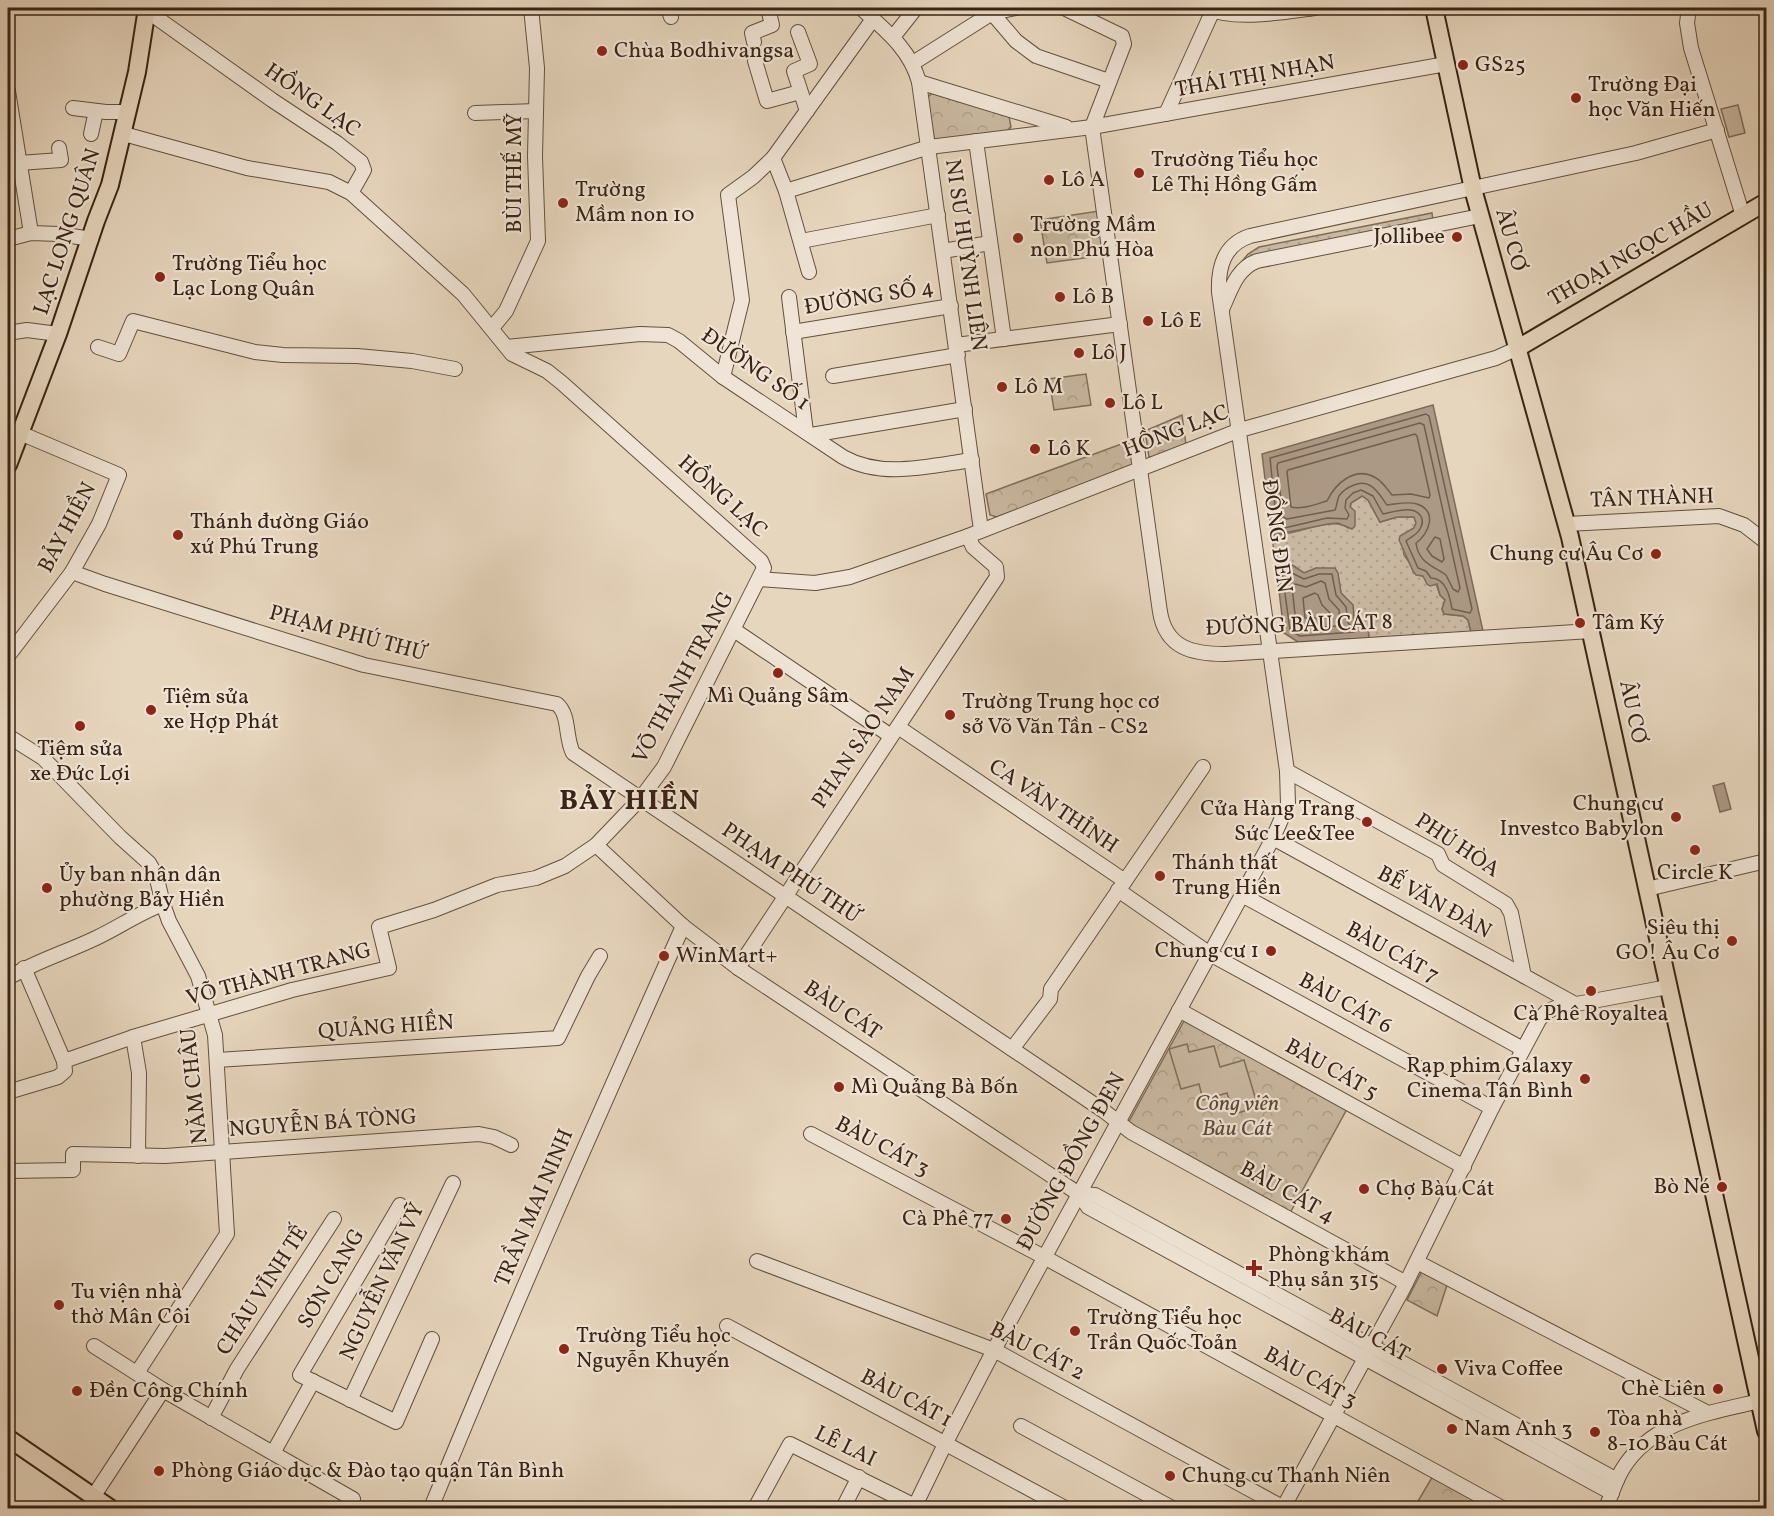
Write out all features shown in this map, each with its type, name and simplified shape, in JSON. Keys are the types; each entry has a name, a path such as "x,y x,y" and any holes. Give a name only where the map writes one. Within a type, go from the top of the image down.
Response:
{"main road":[{"name":"LẠC LONG QUÂN","path":"8,465 58,334 110,185 137,72 146,8"},
{"name":"ÂU CƠ","path":"1434,8 1473,189 1567,524 1767,1431"},
{"name":"THOẠI NGỌC HẦU","path":"1518,348 1767,202"},
{"path":"8,1438 94,1503"},
{"path":"8,1450 94,1503 110,1509"}],"street":[{"name":"HỒNG LẠC","path":"146,8 361,162 364,170 351,193 463,294 516,357 547,371 562,383 761,561 764,568 759,579 801,583 833,581 873,570 1240,430 1496,358 1518,348"},
{"name":"BÙI THẾ MỸ","path":"492,328 506,311 538,241 537,51 534,8"},
{"path":"754,42 752,33 772,25 768,8"},
{"name":"NI SƯ HUỲNH LIÊN","path":"861,8 893,37 913,63 920,82 972,460 975,533"},
{"path":"893,37 916,8"},
{"path":"913,63 992,13 1016,8"},
{"path":"1064,8 1122,36 1124,44 1092,127"},
{"path":"1166,114 1211,8 1238,14 1316,8"},
{"path":"1689,8 1687,23 1691,48 1743,216"},
{"path":"992,13 1016,41 1036,56 1109,81"},
{"path":"723,377 742,300 728,195 753,177 773,158 873,19"},
{"path":"798,32 810,64 794,71 807,111"},
{"path":"755,61 767,101 800,92"},
{"name":"THÁI THỊ NHẠN","path":"786,191 929,147 1092,127 1446,64"},
{"name":"THÁI THỊ NHẠN","path":"920,82 1072,129"},
{"path":"8,91 31,233"},
{"path":"73,108 128,112"},
{"path":"91,134 96,111"},
{"path":"475,113 536,111"},
{"name":"ĐƯỜNG BÀU CÁT 8","path":"1092,127 1160,612 1163,626 1169,637 1182,647 1206,653 1271,652 1591,631"},
{"name":"ĐỒNG ĐEN","path":"1222,309 1240,272 1254,262 1433,211 1473,189 1636,153 1717,129"},
{"path":"124,134 247,168 329,182 351,193"},
{"path":"976,141 1005,339"},
{"path":"19,163 61,160 59,148"},
{"path":"773,158 786,191 809,272"},
{"name":"ĐỒNG ĐEN","path":"1273,838 1288,804 1287,771 1222,309 1219,281 1221,263 1240,240 1250,236 1433,211 1480,216"},
{"path":"801,241 939,215"},
{"path":"8,239 31,233 91,239"},
{"path":"943,250 990,243"},
{"path":"789,297 808,433 965,409"},
{"name":"ĐƯỜNG SỐ 4","path":"793,332 951,306"},
{"path":"98,347 119,354 133,321 255,352 283,355 357,356 412,361 455,369"},
{"path":"833,376 1005,339 1120,324"},
{"path":"8,333 27,330 58,334"},
{"name":"ĐƯỜNG SỐ 1","path":"507,347 660,334 678,341 723,377 847,459 875,469 897,470 972,460"},
{"name":"BẢY HIỀN","path":"8,656 72,572 99,524 119,475 20,433"},
{"name":"TÂN THÀNH","path":"1567,524 1719,516 1744,525 1767,542"},
{"name":"PHAN SÀO NAM","path":"738,968 784,895 997,577 996,567 973,547 975,533"},
{"name":"PHẠM PHÚ THỨ","path":"72,572 364,665 555,703 563,711 573,753 1118,1122"},
{"name":"VÕ THÀNH TRANG","path":"64,1061 292,990 389,968 380,927 434,910 497,885 536,878 565,866 596,845 641,798 672,753 759,579"},
{"name":"CA VĂN THỈNH","path":"734,630 894,732 1121,886 1210,954"},
{"name":"NĂM CHÂU","path":"8,735 48,763 120,837 149,862 156,876 169,921 198,976 216,1042 226,1239 137,1373"},
{"path":"1012,1049 1050,999 1051,988 1203,768"},
{"name":"PHÚ HÒA","path":"1287,771 1438,854 1443,865 1506,904 1511,913 1524,976"},
{"name":"ĐƯỜNG ĐỒNG ĐEN","path":"914,1508 994,1350 1273,838"},
{"name":"BẾ VĂN ĐÀN","path":"1273,838 1575,1004"},
{"name":"BÀU CÁT","path":"596,845 683,926 738,968 1079,1194 1088,1207 1222,1272 1614,1486"},
{"path":"1647,889 1767,861"},
{"name":"BÀU CÁT 7","path":"1242,895 1523,1049"},
{"path":"8,978 24,968 98,937 143,912 163,904"},
{"name":"TRẦN MAI NINH","path":"436,1507 583,1149 683,926"},
{"name":"BÀU CÁT 6","path":"1210,954 1492,1108"},
{"name":"QUẢNG HIỀN","path":"217,1060 558,1038 600,956"},
{"path":"8,1092 58,1077 65,1071 64,1061 24,968"},
{"path":"1284,1508 1417,1262 1536,1023 1546,1012 1555,1008 1668,987"},
{"name":"BÀU CÁT 5","path":"1179,1010 1464,1167"},
{"path":"133,1038 139,1073 138,1156"},
{"name":"BÀU CÁT 4","path":"1118,1122 1131,1132 1406,1283"},
{"name":"NGUYỄN BÁ TÒNG","path":"8,1171 73,1170 73,1154 138,1156 478,1134 494,1137 511,1145"},
{"name":"BÀU CÁT 3","path":"812,1134 1044,1257 1502,1509"},
{"name":"NGUYỄN VĂN VỸ","path":"350,1400 453,1183"},
{"name":"SƠN CANG","path":"273,1454 307,1378 400,1205"},
{"name":"CHÂU VĨNH TẾ","path":"211,1418 237,1369 334,1220"},
{"name":"BÀU CÁT 2","path":"757,1261 994,1350 1284,1508"},
{"path":"1417,1262 1708,1413"},
{"name":"BÀU CÁT 1","path":"727,1326 1065,1509"},
{"path":"307,1378 396,1422 432,1339"},
{"path":"94,1346 163,1390 352,1499"},
{"path":"94,1503 163,1390"},
{"path":"1606,1509 1614,1486 1637,1451 1659,1432 1708,1413 1760,1401"},
{"path":"1021,1426 1172,1509"},
{"name":"LÊ LAI","path":"755,1509 790,1443 859,1477 914,1508"},
{"path":"843,1509 859,1477"}],"green space":[{"path":"932,93 1009,116 1011,127 1007,131 936,140 927,98"},
{"path":"1738,105 1745,133 1729,137 1721,109"},
{"path":"1099,211 1106,255 1047,263 1040,220"},
{"path":"1432,213 1433,221 1239,265 1248,254 1259,247"},
{"path":"1086,374 1091,405 1054,410 1049,379"},
{"path":"1182,415 1186,445 1156,457 1149,457 1145,431"},
{"path":"1132,440 1133,467 997,517 990,515 986,494"},
{"path":"1362,496 1368,500 1380,522 1397,517 1414,517 1416,523 1414,528 1401,536 1404,555 1413,571 1436,584 1440,595 1445,600 1442,609 1444,614 1463,616 1468,620 1471,632 1369,638 1368,628 1354,621 1353,605 1341,593 1339,580 1317,568 1304,573 1294,566 1279,563 1276,565 1272,537 1274,535 1333,524 1348,528 1351,503"},
{"name":"Công viên Bàu Cát","path":"1184,1021 1347,1109 1290,1213 1127,1125"},
{"path":"1187,1044 1189,1052 1214,1046 1220,1067 1244,1060 1258,1107 1234,1114 1227,1093 1203,1100 1199,1084 1181,1089 1169,1049"},
{"path":"1422,1271 1447,1285 1437,1316 1407,1300"},
{"path":"1434,1474 1482,1501 1477,1508 1414,1508"}],"water":[{"path":"1433,405 1483,631 1471,632 1468,620 1463,616 1444,614 1442,609 1445,600 1440,595 1437,584 1430,586 1423,576 1416,575 1413,571 1399,540 1400,536 1414,528 1416,523 1414,517 1397,517 1380,522 1368,500 1362,496 1351,503 1350,507 1355,511 1355,526 1352,529 1338,523 1328,524 1272,537 1262,454"},
{"path":"1287,562 1304,573 1316,568 1335,568 1341,593 1353,605 1354,621 1368,628 1369,638 1298,642 1284,633 1276,565"},
{"path":"1724,783 1731,809 1720,812 1713,786"}],"place":[{"name":"Chùa Bodhivangsa","path":"602,51"},
{"name":"GS25","path":"1463,65"},
{"name":"Trường Đại học Văn Hiến","path":"1576,98"},
{"name":"Trươờng Tiểu học Lê Thị Hồng Gấm","path":"1139,173"},
{"name":"Lô A","path":"1049,180"},
{"name":"Trường Mầm non 10","path":"563,203"},
{"name":"Jollibee","path":"1457,237"},
{"name":"Trường Mầm non Phú Hòa","path":"1018,238"},
{"name":"Trường Tiểu học Lạc Long Quân","path":"160,277"},
{"name":"Lô B","path":"1060,297"},
{"name":"Lô E","path":"1148,321"},
{"name":"Lô J","path":"1079,353"},
{"name":"Lô M","path":"1002,387"},
{"name":"Lô L","path":"1110,403"},
{"name":"Lô K","path":"1035,449"},
{"name":"Thánh đường Giáo xứ Phú Trung","path":"178,535"},
{"name":"Chung cư Âu Cơ","path":"1656,554"},
{"name":"Tâm Ký","path":"1580,623"},
{"name":"Mì Quảng Sâm","path":"778,673"},
{"name":"Tiệm sửa xe Hợp Phát","path":"151,710"},
{"name":"Trường Trung học cơ sở Võ Văn Tần - CS2","path":"950,715"},
{"name":"Tiệm sửa xe Đức Lợi","path":"80,726"},
{"name":"Chung cư Investco Babylon","path":"1676,817"},
{"name":"Cửa Hàng Trang Sức Lee&Tee","path":"1367,822"},
{"name":"Circle K","path":"1695,850"},
{"name":"Thánh thất Trung Hiền","path":"1160,876"},
{"name":"Ủy ban nhân dân phường Bảy Hiền","path":"47,888"},
{"name":"Siêu thị GO! Âu Cơ","path":"1732,941"},
{"name":"Chung cư 1","path":"1271,951"},
{"name":"WinMart+","path":"664,956"},
{"name":"Cà Phê Royaltea","path":"1591,991"},
{"name":"Rạp phim Galaxy Cinema Tân Bình","path":"1585,1079"},
{"name":"Mì Quảng Bà Bốn","path":"839,1087"},
{"name":"Bò Né","path":"1722,1187"},
{"name":"Chợ Bàu Cát","path":"1364,1189"},
{"name":"Cà Phê 77","path":"1006,1219"},
{"name":"Phòng khám Phụ sản 315","path":"1254,1268"},
{"name":"Tu viện nhà thờ Mân Côi","path":"59,1305"},
{"name":"Trường Tiểu học Trần Quốc Toản","path":"1075,1331"},
{"name":"Trường Tiểu học Nguyễn Khuyến","path":"564,1349"},
{"name":"Viva Coffee","path":"1442,1369"},
{"name":"Chè Liên","path":"1718,1389"},
{"name":"Đền Công Chính","path":"77,1391"},
{"name":"Nam Anh 3","path":"1452,1429"},
{"name":"Tòa nhà 8-10 Bàu Cát","path":"1595,1432"},
{"name":"Phòng Giáo dục & Đào tạo quận Tân Bình","path":"159,1471"},
{"name":"Chung cư Thanh Niên","path":"1170,1476"}],"district":[{"name":"BẢY HIỀN","path":"630,801"}]}
